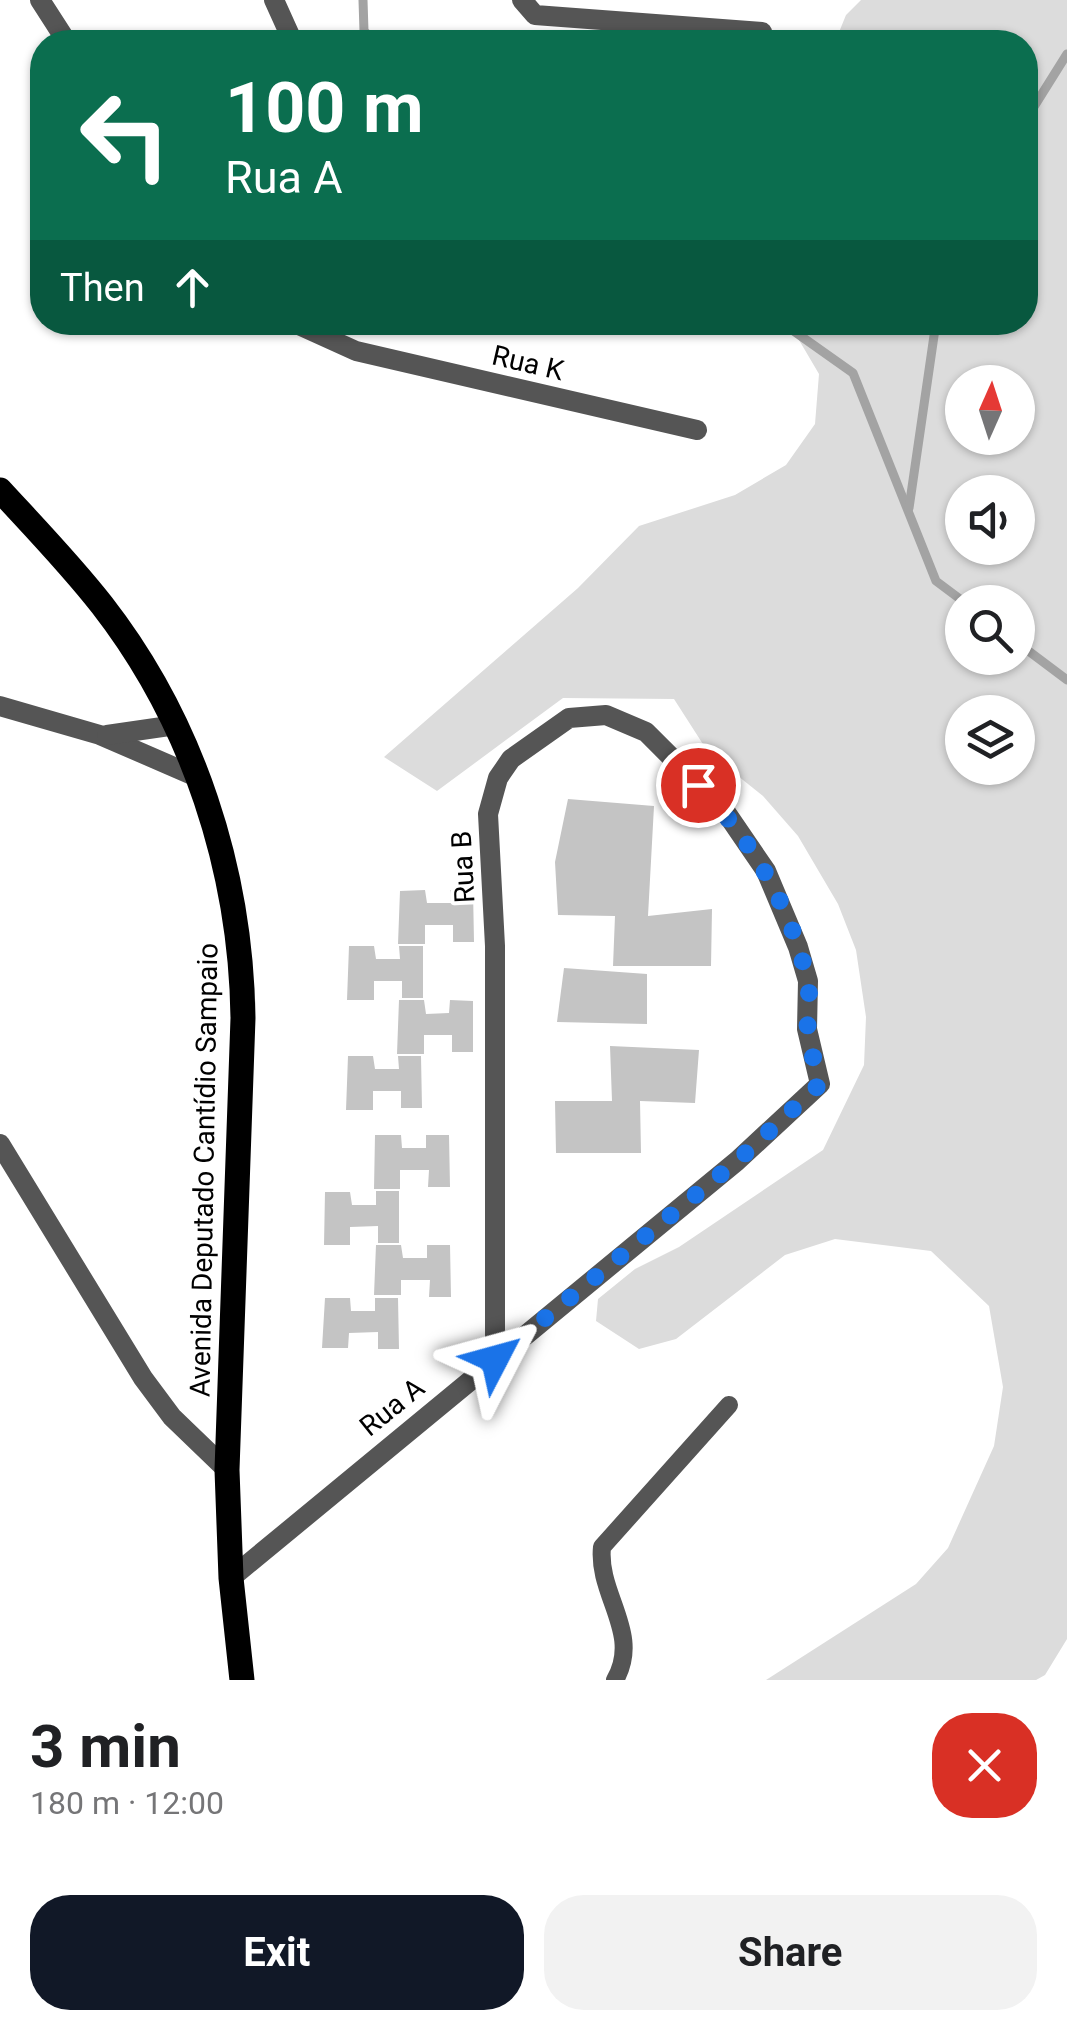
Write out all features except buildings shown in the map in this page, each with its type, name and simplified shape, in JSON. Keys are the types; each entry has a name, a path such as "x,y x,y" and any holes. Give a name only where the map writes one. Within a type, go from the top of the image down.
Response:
{"main road":[{"name":"Avenida Deputado Cantídio Sampaio","path":"0,490 103,606 176,725 232,888 242,949 227,1470 230,1578 242,1680"}],"street":[{"path":"40,0 59,30"},
{"path":"522,0 534,15 735,30"},
{"path":"275,6 287,30"},
{"name":"Rua K","path":"321,335 356,351 697,430"},
{"path":"0,706 100,735 197,777"},
{"name":"Rua B","path":"495,1359 494,946 488,814 498,778 511,759 569,718 589,714 616,718 646,732 724,811 766,872 808,981 807,1028"},
{"path":"100,735 126,736 176,725"},
{"name":"Rua A","path":"230,1578 802,1105 820,1084 807,1028"},
{"path":"0,1144 142,1378 172,1418 227,1470"}],"lane":[{"path":"615,1680 626,1661 625,1637 600,1562 602,1547 729,1405"}],"shaded area":[{"path":"861,0 1067,0 1067,1639 1045,1675 1036,1680 766,1680 916,1584 948,1548 994,1446 1003,1387 989,1306 931,1251 835,1239 785,1255 676,1339 639,1349 596,1321 598,1299 635,1269 679,1247 823,1150 864,1065 866,1017 856,950 838,904 798,836 763,796 708,752 674,699 563,698 437,791 384,757 578,588 639,526 735,495 786,465 815,424 819,374 796,335 1038,335 1038,30 840,30 846,15"}],"waterway":[{"path":"363,0 364,30"},
{"path":"1038,100 1067,54"},
{"path":"799,335 853,373 936,581 945,588"},
{"path":"909,508 934,335"},
{"path":"1035,656 1067,680"}],"route":[{"path":"495,1359 737,1161 802,1105 820,1084 807,1028 808,981 798,948 766,872 724,811 698,785"}]}
